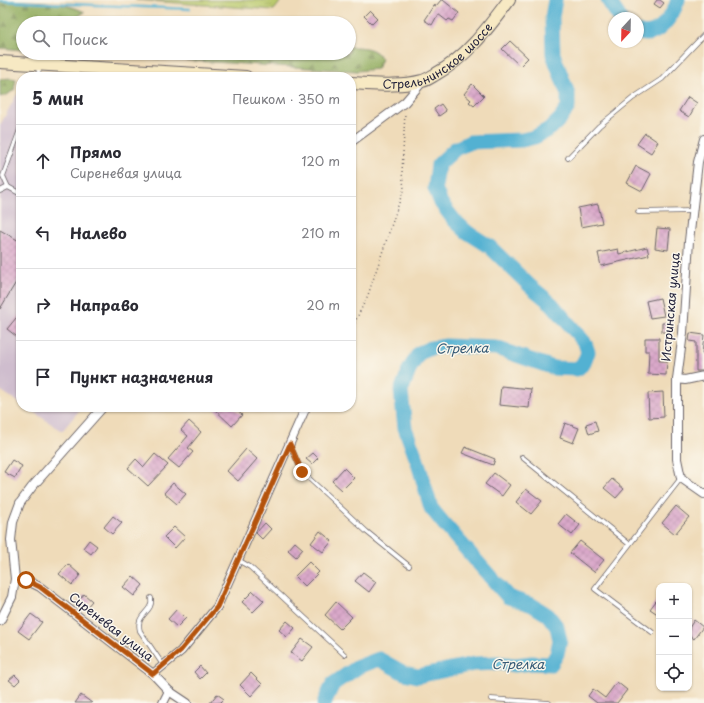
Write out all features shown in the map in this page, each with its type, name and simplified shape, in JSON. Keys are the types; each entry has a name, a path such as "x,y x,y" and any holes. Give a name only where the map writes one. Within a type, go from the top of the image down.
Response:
{"main road":[{"name":"Стрельнинское шоссе","path":"356,83 402,84 424,81 450,66 459,58 476,41 509,0"},
{"path":"0,62 166,72"}],"street":[{"path":"356,138 405,102 424,81"},
{"name":"Истринская улица","path":"681,478 677,459 677,379 683,333 689,241 698,162 704,139"},
{"path":"677,379 685,380 704,376"},
{"path":"0,621 12,597 15,578 11,540 13,522 20,503 32,487 100,412"},
{"path":"153,674 181,650 217,607 304,412"},
{"path":"681,478 704,494"},
{"name":"Сиреневая улица","path":"15,578 26,580 40,587 153,674 169,690 187,703"},
{"path":"163,703 169,690"}],"lane":[{"path":"568,158 599,126 633,98 662,80 704,35"},
{"path":"38,72 39,64"},
{"path":"16,141 3,176 8,187 16,191"},
{"path":"0,192 8,187"},
{"path":"638,212 693,210"},
{"path":"290,444 302,472 367,532 409,566"},
{"path":"522,456 630,544"},
{"path":"652,632 594,589 681,478"},
{"path":"238,560 250,567 345,656"},
{"path":"151,598 152,603 150,608 141,618 139,625 140,631 163,666"},
{"path":"491,699 549,703"}],"path":[{"path":"356,319 368,294 404,188 402,173 405,102"}],"shaded area":[{"path":"16,96 16,401 0,390 0,125"},
{"path":"34,412 78,412 62,431"}],"green space":[{"path":"136,0 282,0 274,10"},
{"path":"0,1 33,1 54,3 85,12 78,16 16,16 16,49 0,48"},
{"path":"356,48 368,48 376,52 382,59 377,69 357,71 180,60 356,60"},
{"path":"0,79 16,79 14,90 7,95 0,97"}],"building":[{"path":"441,0 459,13 453,21 449,19 447,21 438,14 432,25 424,20 434,5 436,6"},
{"path":"657,0 664,3 660,8 654,4"},
{"path":"370,10 378,18 372,24 364,16"},
{"path":"510,41 528,58 520,66 502,49"},
{"path":"472,84 484,96 474,106 469,102 471,100 464,94"},
{"path":"688,97 697,103 689,117 679,111"},
{"path":"441,104 446,111 439,116 434,109"},
{"path":"645,133 658,142 651,153 637,144"},
{"path":"636,166 651,174 642,191 627,183"},
{"path":"598,204 602,223 581,227 578,208"},
{"path":"657,228 670,229 668,250 655,248"},
{"path":"0,230 16,239 16,282 0,309"},
{"path":"647,247 649,255 601,266 598,253 618,249 619,254"},
{"path":"660,298 664,316 650,318 646,301"},
{"path":"16,318 16,336 7,329"},
{"path":"662,323 672,323 673,332 662,332"},
{"path":"690,333 704,335 702,354 704,354 704,371 696,371 696,342 689,341"},
{"path":"645,338 659,338 659,361 667,361 666,375 648,374 649,351 645,351"},
{"path":"501,386 531,389 529,408 499,405"},
{"path":"663,392 664,417 649,418 648,393"},
{"path":"217,412 239,412 242,415 232,426"},
{"path":"189,421 201,432 188,448 193,452 179,468 168,459 188,436 181,430"},
{"path":"595,421 598,431 589,434 586,424"},
{"path":"565,423 579,428 573,443 560,438"},
{"path":"465,447 495,459 493,465 462,453"},
{"path":"246,449 257,459 238,481 227,471"},
{"path":"313,453 318,458 312,464 306,459"},
{"path":"155,454 168,465 148,486 128,468 136,459 144,467"},
{"path":"12,460 22,466 15,478 4,472"},
{"path":"344,468 354,478 342,490 332,481"},
{"path":"494,473 510,485 502,496 485,484"},
{"path":"612,479 624,489 616,498 604,488"},
{"path":"173,483 186,494 177,504 164,493"},
{"path":"526,489 542,501 531,514 516,502"},
{"path":"676,506 689,517 675,534 662,523"},
{"path":"566,514 580,525 572,535 558,524"},
{"path":"113,516 122,523 112,534 104,527"},
{"path":"265,523 271,529 262,539 256,533"},
{"path":"174,527 185,537 175,548 164,537"},
{"path":"320,531 332,541 323,552 311,543"},
{"path":"89,540 97,546 91,554 83,548"},
{"path":"580,541 604,560 594,572 570,553"},
{"path":"295,542 303,549 296,557 288,550"},
{"path":"309,562 319,572 305,586 295,576"},
{"path":"68,564 80,575 72,585 59,574"},
{"path":"363,572 376,582 369,592 355,581"},
{"path":"133,576 143,585 134,596 123,587"},
{"path":"253,591 264,601 253,612 242,602"},
{"path":"84,594 92,601 85,609 77,603"},
{"path":"656,601 656,613 650,609"},
{"path":"336,602 352,617 340,629 325,615"},
{"path":"177,609 186,618 177,627 168,619"},
{"path":"31,614 42,622 29,639 18,631"},
{"path":"694,620 703,627 694,639 692,637 692,623"},
{"path":"287,621 295,628 287,637 279,630"},
{"path":"302,639 313,647 302,661 291,653"},
{"path":"200,666 206,673 200,679 194,672"},
{"path":"251,673 262,684 251,696 240,685"},
{"path":"15,675 20,680 15,685 9,680"},
{"path":"617,682 627,690 617,703 597,703 588,696 593,689 605,698"},
{"path":"217,694 224,699 220,703 210,703"},
{"path":"81,695 92,703 75,703"}],"waterway":[{"name":"Стрелка","path":"324,703 333,684 358,667 379,659 404,673 418,676 474,664 551,664 557,654 560,640 557,627 548,615 532,605 508,597 431,508 418,463 405,428 401,391 410,368 419,353 431,348 446,346 496,348 554,368 577,369 584,363 588,352 585,343 552,304 530,286 489,246 467,232 454,220 441,203 435,188 438,165 455,149 470,142 522,140 535,137 551,128 561,118 568,107 568,94 553,54 552,17 555,0"},
{"name":"Стрелка","path":"608,0 616,12"},
{"name":"Стрелка","path":"644,34 652,33 658,30 668,19 678,0"},
{"path":"0,1 190,9"}],"route":[{"path":"26,580 40,587 153,674 181,650 217,607 290,444 302,472"}]}
